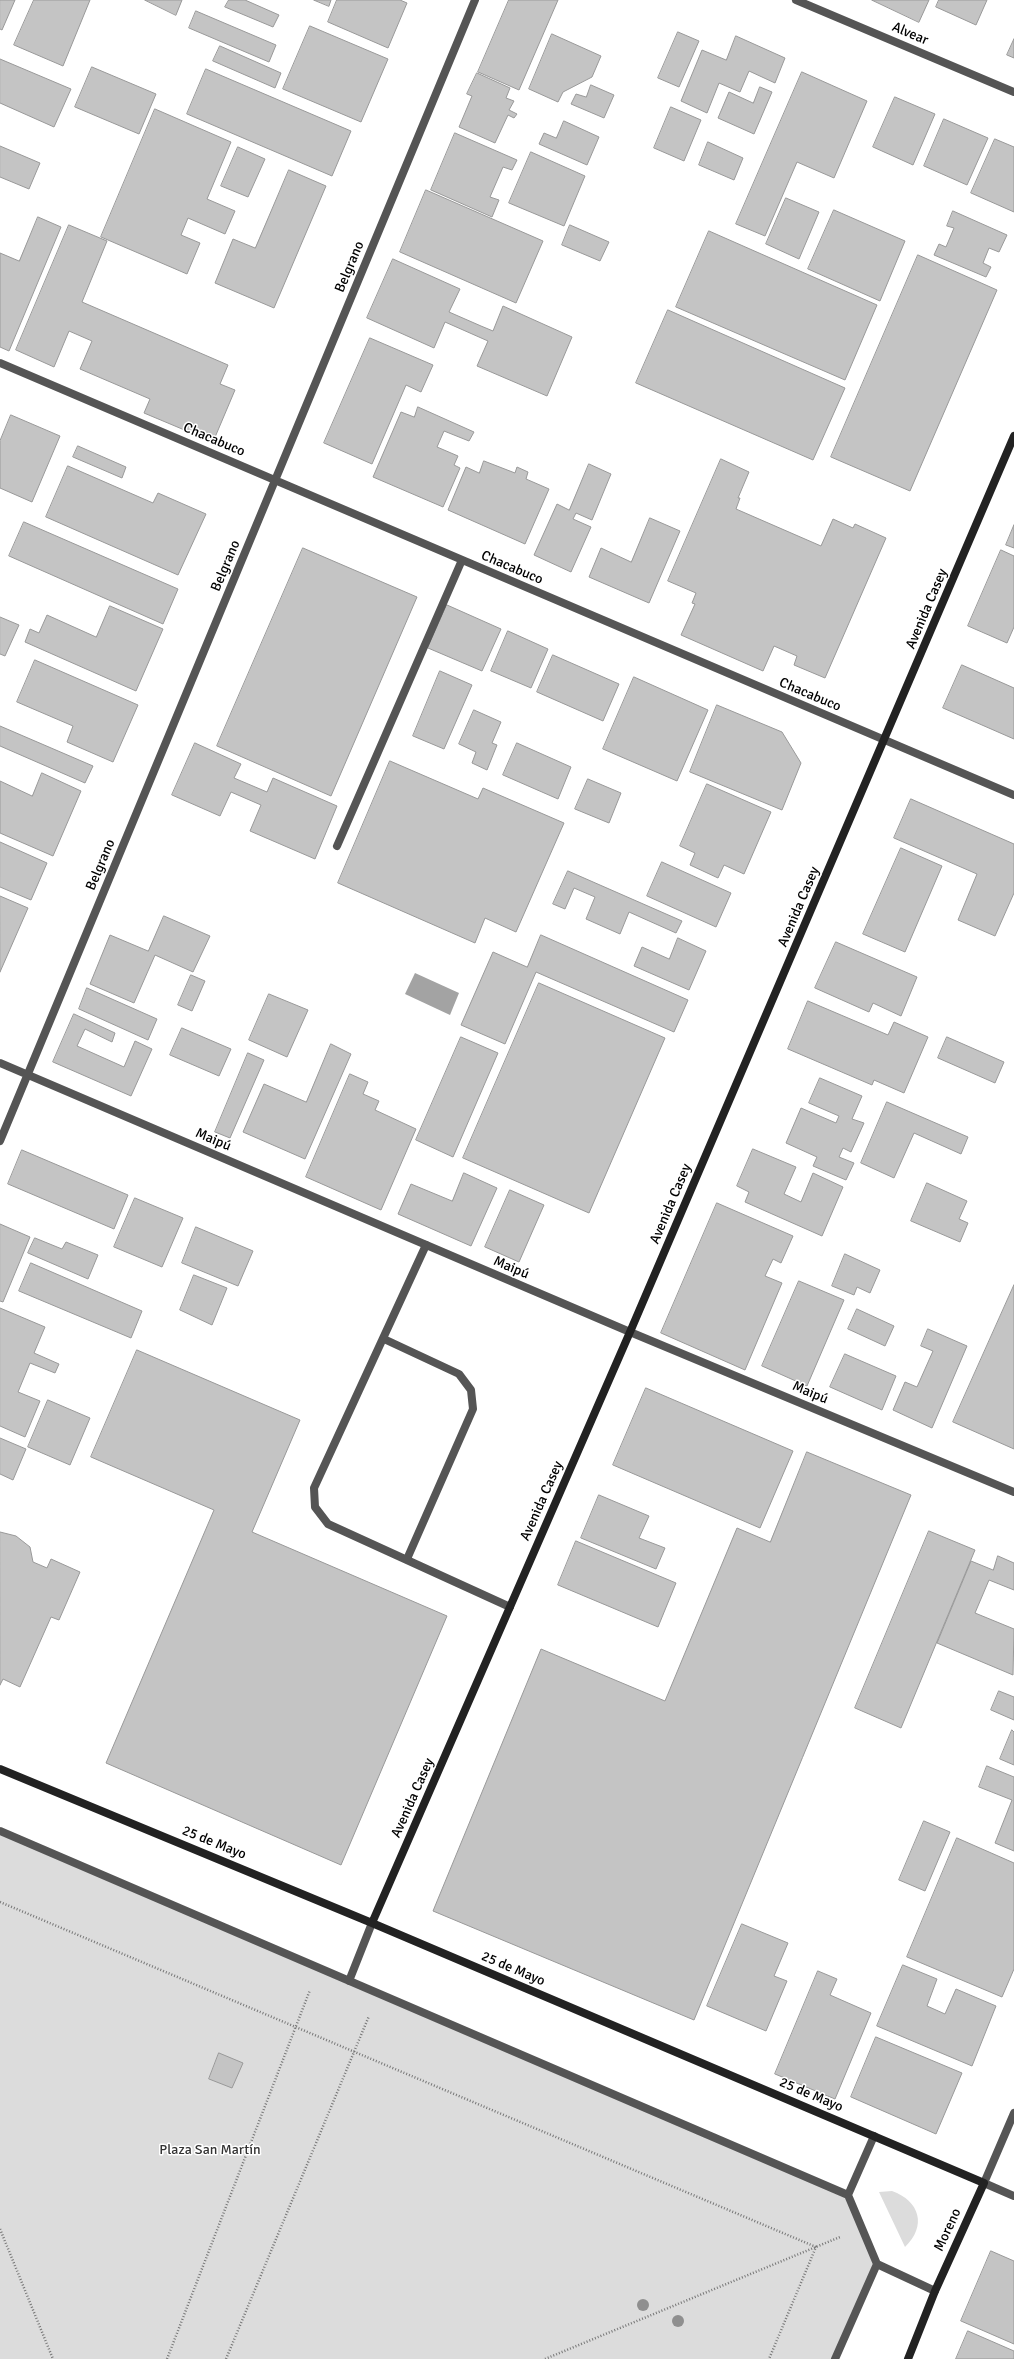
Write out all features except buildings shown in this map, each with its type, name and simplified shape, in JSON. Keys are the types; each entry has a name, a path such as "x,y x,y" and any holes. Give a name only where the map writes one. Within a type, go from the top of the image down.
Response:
{"main road":[{"name":"Avenida Casey","path":"372,1923 630,1332 885,741 1014,436"},
{"name":"25 de Mayo","path":"0,1769 372,1923 984,2183"},
{"name":"Moreno","path":"908,2359 935,2291 984,2183"}],"street":[{"name":"Belgrano","path":"0,1141 475,0"},
{"name":"Alvear","path":"796,0 1014,92"},
{"name":"Chacabuco","path":"0,363 1014,795"},
{"path":"337,846 462,560"},
{"name":"Maipú","path":"0,1063 630,1332 1014,1492"},
{"path":"426,1245 384,1339 314,1488 316,1508 328,1524 510,1607"},
{"path":"384,1339 459,1374 470,1390 473,1409 407,1559"},
{"path":"0,1831 848,2195"},
{"name":"Avenida Casey","path":"349,1981 372,1923"},
{"name":"Moreno","path":"984,2183 1014,2114"},
{"path":"874,2136 848,2195 860,2228 876,2264 935,2291"},
{"name":"25 de Mayo","path":"984,2183 1014,2196"},
{"path":"835,2359 876,2264"}],"path":[{"path":"0,1902 816,2247"},
{"path":"167,2359 319,1968"},
{"path":"226,2359 353,2052 379,1994"},
{"path":"545,2359 860,2228"},
{"path":"0,2229 53,2359"},
{"path":"769,2359 816,2247"}],"green space":[{"name":"Plaza San Martín","path":"0,1831 848,2195 877,2264 835,2359 0,2359"},
{"path":"892,2191 902,2195 909,2201 917,2215 918,2223 916,2231 912,2239 905,2247 879,2192"}],"shaded area":[{"path":"415,973 459,993 450,1015 405,994"}]}
